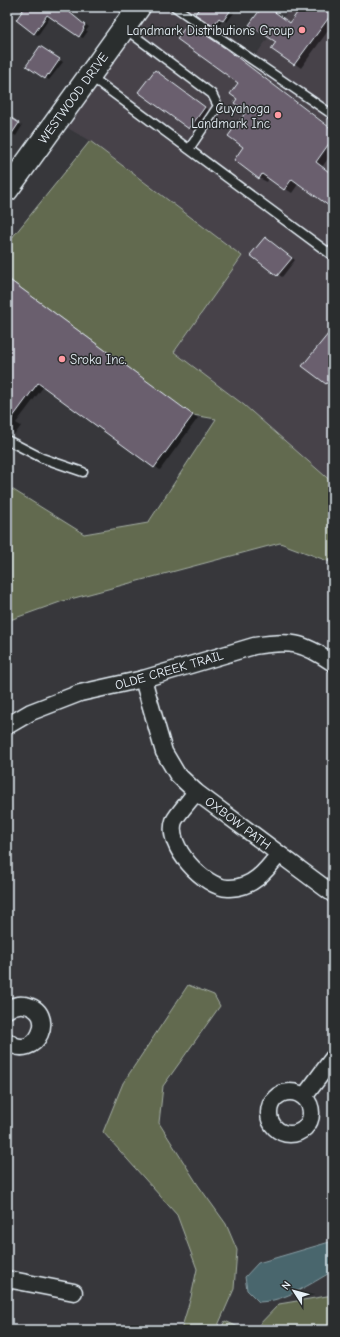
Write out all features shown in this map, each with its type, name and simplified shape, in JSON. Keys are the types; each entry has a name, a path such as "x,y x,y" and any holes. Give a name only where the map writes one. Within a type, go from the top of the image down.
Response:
{"street":[{"name":"WESTWOOD DRIVE","path":"7,190 139,7"},
{"name":"OLDE CREEK TRAIL","path":"7,726 31,712 80,693 143,679 254,646 272,643 290,643 313,650 333,663"},
{"name":"OXBOW PATH","path":"143,679 164,752 177,774 196,792 333,894"},
{"name":"OXBOW PATH","path":"196,792 174,821 173,835 177,848 198,874 218,886 228,888 239,887 249,884 264,873 280,854"},
{"path":"7,1010 15,1005 22,1004 28,1006 39,1014 42,1020 42,1027 38,1039 32,1044 18,1047 7,1041"},
{"path":"304,1097 333,1058"},
{"path":"7,1279 74,1292"}],"lane":[{"path":"174,7 333,115"},
{"path":"124,28 212,94 218,106 189,149"},
{"path":"90,76 333,256"},
{"path":"7,440 42,458 83,472"}],"shaded area":[{"path":"151,7 193,7 255,56 291,7 333,7 333,483 244,405 174,352 242,256 90,141 66,127"}],"green space":[{"path":"90,141 242,256 174,352 244,405 333,483 333,563 280,543 63,601 7,621 7,486 84,534 148,523 216,419 193,415 7,278 7,244"},
{"path":"188,985 214,995 220,1006 163,1086 159,1123 198,1185 226,1224 237,1250 234,1289 216,1330 181,1330 191,1297 197,1269 177,1215 103,1132 123,1083"},
{"path":"333,1295 333,1330 254,1330 279,1304"},
{"path":"225,1321 245,1330 220,1330"}],"water":[{"path":"333,1241 333,1271 316,1281 298,1291 279,1299 269,1301 259,1302 247,1290 245,1277 258,1263"}],"building":[{"path":"25,7 63,7 85,25 83,28 84,29 79,37 47,15 34,34 16,20"},
{"path":"200,7 233,7 223,21 219,18 213,26 195,14"},
{"name":"Landmark Distributions Group","path":"262,7 268,7 290,23 301,7 333,7 333,12 294,65 271,49 276,42 249,25"},
{"name":"Cuyahoga Landmark Inc","path":"188,23 225,48 333,130 333,138 316,162 333,175 333,209 292,179 284,190 262,174 259,179 234,160 243,147 228,136 246,112 234,103 237,99 230,94 238,83 177,39"},
{"path":"40,46 60,59 45,79 26,66"},
{"path":"155,70 205,107 189,129 138,92"},
{"path":"7,115 19,123 7,141"},
{"path":"265,237 292,258 277,276 250,255"},
{"name":"Sroka Inc.","path":"7,278 193,415 154,468 38,383 7,425"},
{"path":"333,328 333,375 326,384 302,366"}],"place":[{"name":"Landmark Distributions Group","path":"302,30"},
{"name":"Cuyahoga Landmark Inc","path":"278,115"},
{"name":"Sroka Inc.","path":"62,359"}]}
